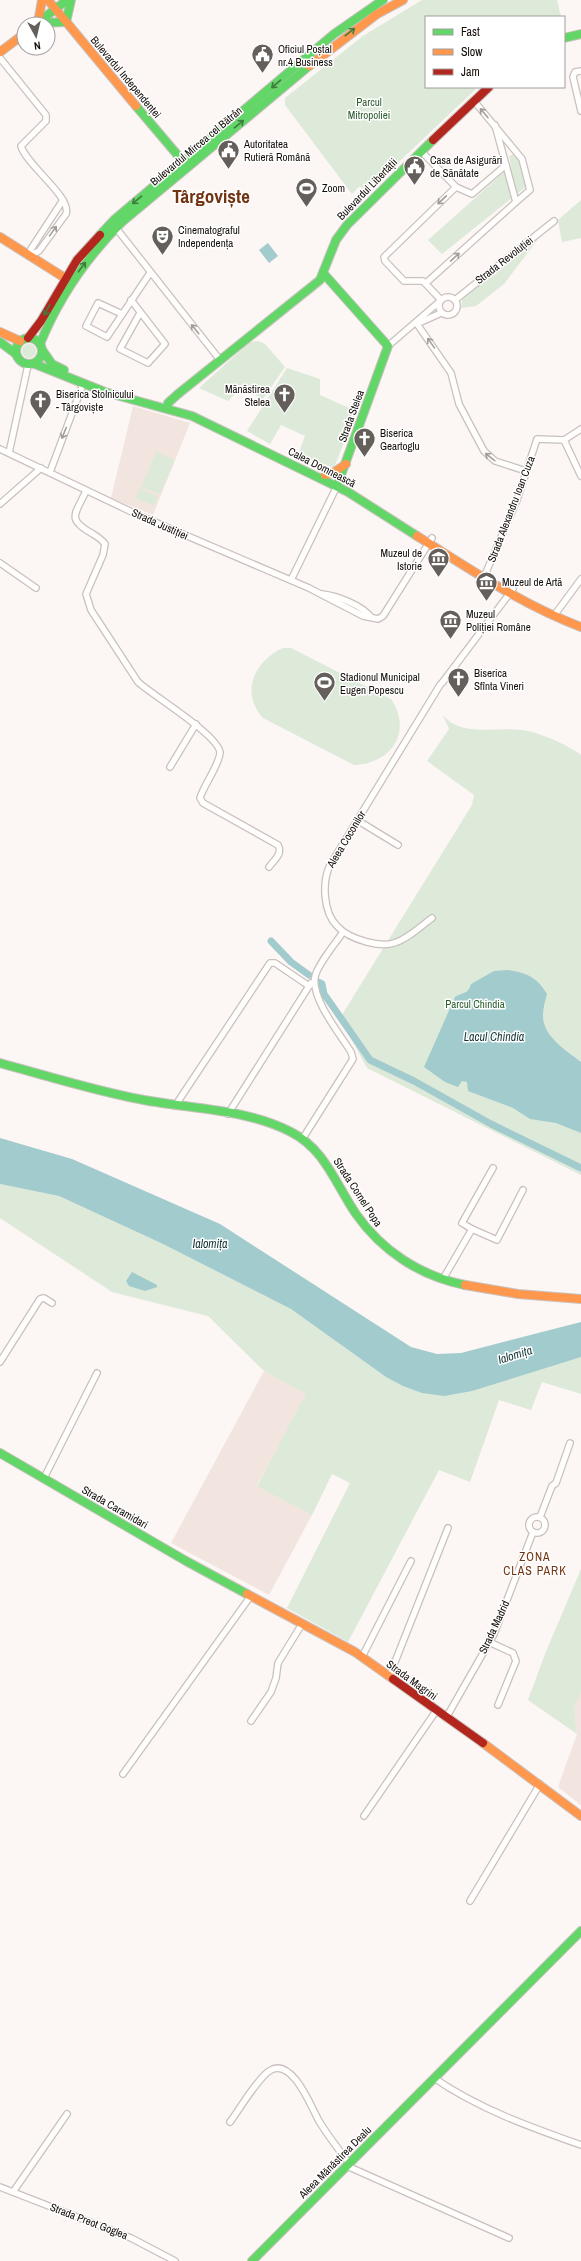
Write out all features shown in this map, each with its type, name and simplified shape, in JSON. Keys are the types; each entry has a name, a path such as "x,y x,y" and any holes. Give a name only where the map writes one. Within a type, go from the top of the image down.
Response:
{"main road":[{"path":"39,16 42,0"},
{"name":"Bulevardul Independenței","path":"48,0 185,164"},
{"path":"46,16 67,0"},
{"path":"56,22 66,22 71,0"},
{"name":"Bulevardul Mircea cel Bătrân","path":"41,348 48,324 71,281 96,249 116,228 185,164 334,34 383,0"},
{"name":"Bulevardul Mircea cel Bătrân","path":"24,340 41,321 64,278 77,260 115,219 355,29 403,0"},
{"path":"565,38 581,34"},
{"path":"0,52 16,40"},
{"name":"Bulevardul Libertății","path":"167,405 220,360 317,283 324,274 336,240 346,225 421,151 489,88"},
{"path":"0,237 64,278"},
{"path":"324,274 388,346"},
{"path":"0,332 24,340 34,338 41,348 40,359 32,364 21,363 16,354 0,342"},
{"path":"16,354 16,347 24,340"},
{"name":"Strada Stelea","path":"338,484 388,346"},
{"name":"Calea Domnească","path":"41,348 58,367 86,380 167,405 225,426 325,474 338,484"},
{"name":"Calea Domnească","path":"32,364 84,384 167,405 338,484 554,617 581,627"},
{"path":"325,474 333,472 346,464"},
{"name":"Calea Domnească","path":"511,591 556,613 581,622"},
{"name":"Strada Cornel Popa","path":"0,1063 121,1096 228,1114 274,1125 303,1138 319,1154 374,1238 389,1252 407,1263 443,1280 481,1290 581,1299"},
{"name":"Strada Caramidari","path":"0,1453 218,1579"},
{"name":"Strada Magrini","path":"218,1579 362,1657 540,1784 581,1816"},
{"name":"Aleea Mănăstirea Dealu","path":"252,2261 581,1931"}],"street":[{"path":"0,58 46,115 46,121 21,146 29,160 63,200 67,209 66,214 39,251 29,256"},
{"path":"581,71 575,72 573,77 578,87 581,107"},
{"path":"428,282 530,190 522,159 474,101"},
{"path":"495,125 516,202"},
{"path":"421,151 456,187 472,194 506,165"},
{"path":"441,300 428,282 418,280 410,282 404,281 385,261 384,257 456,187"},
{"name":"Strada Revoluției","path":"454,300 554,221"},
{"path":"116,228 220,360"},
{"path":"122,314 98,302 86,326 107,337 150,273"},
{"path":"388,346 415,325 441,300 450,297 457,305 455,312 448,315 441,313 415,325"},
{"path":"131,300 165,344 148,363 120,348 140,313"},
{"path":"441,300 438,307 441,313"},
{"path":"415,325 451,373 459,404 484,451 495,461 526,471"},
{"path":"9,453 32,364"},
{"path":"50,472 84,384"},
{"path":"581,429 564,440 581,476"},
{"name":"Strada Alexandru Ioan Cuza","path":"485,575 517,500 537,440 564,440"},
{"name":"Strada Justiției","path":"0,449 162,526 322,594 330,600 363,616 378,619 383,616 430,540"},
{"path":"0,504 41,468"},
{"name":"Strada Stelea","path":"291,580 338,484"},
{"path":"86,491 75,517 75,522 78,526 103,540 106,544 104,555 86,594 91,610 138,682 148,692 196,724 217,747 220,753 200,798 203,803 278,845 280,849 279,855 269,867"},
{"path":"0,563 36,588"},
{"path":"556,613 581,579"},
{"name":"Aleea Coconilor","path":"432,918 393,943 373,944 344,932 335,925 330,914 324,880 330,865 441,684 511,591"},
{"path":"170,767 196,724"},
{"path":"357,820 398,845"},
{"path":"228,1114 344,932"},
{"path":"175,1106 270,963 275,963 309,986"},
{"path":"303,1138 353,1059 352,1052 322,1006 317,994 315,976"},
{"path":"493,1168 462,1223 497,1240 524,1190"},
{"path":"443,1280 472,1229"},
{"path":"0,1362 40,1299 44,1298 52,1303"},
{"path":"44,1478 97,1374"},
{"path":"540,1517 552,1486 556,1483 570,1443"},
{"path":"540,1517 545,1522 545,1528 539,1533 533,1532 529,1528 529,1522 532,1518 540,1517"},
{"path":"388,1677 448,1528"},
{"name":"Strada Madrid","path":"446,1718 489,1642 501,1616 533,1532"},
{"path":"362,1657 411,1561"},
{"path":"123,1774 250,1597"},
{"path":"251,1721 272,1692 278,1663 302,1624"},
{"path":"489,1642 513,1653 516,1661 498,1705"},
{"path":"364,1816 436,1711"},
{"path":"470,1901 540,1784"},
{"path":"230,2122 266,2074 274,2068 279,2068 296,2079 312,2104 319,2120 348,2165 509,2238"},
{"path":"434,2078 462,2096 491,2110 581,2145"},
{"path":"13,2192 68,2114"},
{"name":"Strada Preot Goglea","path":"0,2187 132,2238 176,2261"}],"shaded area":[{"path":"133,406 190,423 153,515 111,498"},
{"path":"264,1371 307,1394 257,1485 312,1515 269,1595 171,1543"},
{"path":"581,1691 581,1805 558,1787 577,1734 574,1709"}],"green space":[{"name":"Parcul Mitropoliei","path":"422,0 557,0 561,16 425,16 425,88 477,88 366,193 360,186 352,194 285,105 285,98 363,36"},
{"path":"514,154 519,160 527,186 442,254 428,240 511,166 509,156"},
{"path":"581,200 581,238 562,242 558,220"},
{"path":"545,230 504,284 476,306 461,308 462,300"},
{"path":"258,341 265,344 285,367 263,399 241,388 228,401 199,388 250,342"},
{"path":"26,344 32,344 36,348 36,354 32,358 26,358 22,354 22,348"},
{"path":"287,368 320,379 320,395 356,411 334,468 298,455 305,436 281,425 270,444 247,431"},
{"path":"156,452 175,460 160,494 141,487"},
{"path":"140,488 158,497 155,506 135,498"},
{"name":"Stadionul Municipal Eugen Popescu","path":"283,648 291,648 391,699 397,711 400,723 399,734 395,744 388,752 378,759 367,763 354,765 263,718 256,708 252,698 254,678 264,661"},
{"name":"Parcul Chindia","path":"443,715 450,722 469,729 512,729 536,733 561,743 581,755 581,1175 367,1068 340,1018 472,805 474,795 427,761 449,729"},
{"path":"0,1184 59,1196 163,1244 291,1309 386,1377 581,1357 581,1394 542,1382 531,1410 499,1400 470,1482 439,1470 348,1642 287,1608 350,1483 332,1474 312,1515 257,1486 306,1394 264,1371 208,1316 112,1292 0,1218"},
{"path":"581,1569 581,1691 574,1709 577,1734 528,1700 545,1654"}],"water":[{"path":"268,243 278,256 269,263 259,250"},
{"name":"Lacul Chindia","path":"508,970 526,974 543,988 547,994 543,1015 547,1030 556,1042 581,1062 581,1133 556,1123 530,1119 513,1108 468,1091 467,1082 462,1081 458,1087 445,1082 424,1067 455,997 466,992 470,988 471,984 494,971"},
{"name":"Ialomița","path":"0,1138 72,1159 220,1224 411,1347 437,1354 461,1353 581,1322 581,1357 472,1391 444,1396 422,1393 403,1386 386,1377 291,1309 163,1244 59,1196 0,1184"},
{"path":"132,1272 157,1285 157,1287 145,1291 129,1286 126,1281"}],"waterway":[{"path":"271,941 291,962 309,975"},
{"path":"318,982 322,984 324,994 370,1060 414,1081 491,1124 581,1168"}],"traffic: fast":[{"path":"46,16 67,0"},
{"path":"66,22 71,0"},
{"path":"100,235 115,219 334,34 383,0"},
{"path":"56,22 66,22"},
{"path":"565,38 581,34"},
{"path":"40,344 56,310 85,264 122,222 309,66"},
{"path":"136,106 186,165"},
{"path":"167,408 168,403 178,394 320,280 336,240 347,225 433,140"},
{"path":"324,274 388,346 337,486"},
{"path":"29,338 39,341 42,351 39,361 29,364 19,361 16,351 19,341 29,338"},
{"path":"0,342 16,354"},
{"path":"43,351 52,364 64,370"},
{"path":"35,364 105,392 192,416 348,492 417,536"},
{"path":"0,1063 90,1088 144,1100 238,1114 274,1124 291,1132 303,1139 313,1148 329,1168 356,1214 366,1227 390,1250 403,1260 418,1268 448,1281 465,1285"},
{"path":"0,1453 186,1561 247,1594"},
{"path":"252,2261 581,1931"}],"traffic: slow":[{"path":"39,16 42,0"},
{"path":"48,0 136,106"},
{"path":"309,66 377,14 403,0"},
{"path":"0,52 16,40"},
{"path":"0,237 65,278"},
{"path":"0,332 20,341"},
{"path":"325,475 333,473 346,464"},
{"path":"417,536 517,597 581,627"},
{"path":"465,1285 518,1294 581,1299"},
{"path":"247,1594 355,1652 393,1679"},
{"path":"483,1743 581,1816"}],"traffic: jam":[{"path":"433,140 488,88"},
{"path":"28,338 41,321 77,260 100,235"},
{"path":"393,1679 483,1743"}],"place":[{"name":"Oficiul Poștal nr.4 Business","path":"262,74"},
{"name":"Autoritatea Rutieră Română","path":"228,170"},
{"name":"Casa de Asigurări de Sănătate","path":"415,186"},
{"name":"Zoom","path":"307,208"},
{"name":"Cinematograful Independența","path":"163,256"},
{"name":"Mănăstirea Stelea","path":"285,414"},
{"name":"Biserica Stolnicului - Târgoviște","path":"40,420"},
{"name":"Biserica Geartoglu","path":"364,458"},
{"name":"Muzeul de Istorie","path":"438,578"},
{"name":"Muzeul de Artă","path":"487,602"},
{"name":"Muzeul Poliției Române","path":"450,640"},
{"name":"Biserica Sfînta Vineri","path":"458,698"},
{"name":"Stadionul Municipal Eugen Popescu","path":"324,702"}],"district":[{"name":"Târgoviște","path":"211,196"},
{"name":"ZONA CLAS PARK","path":"535,1564"}]}
